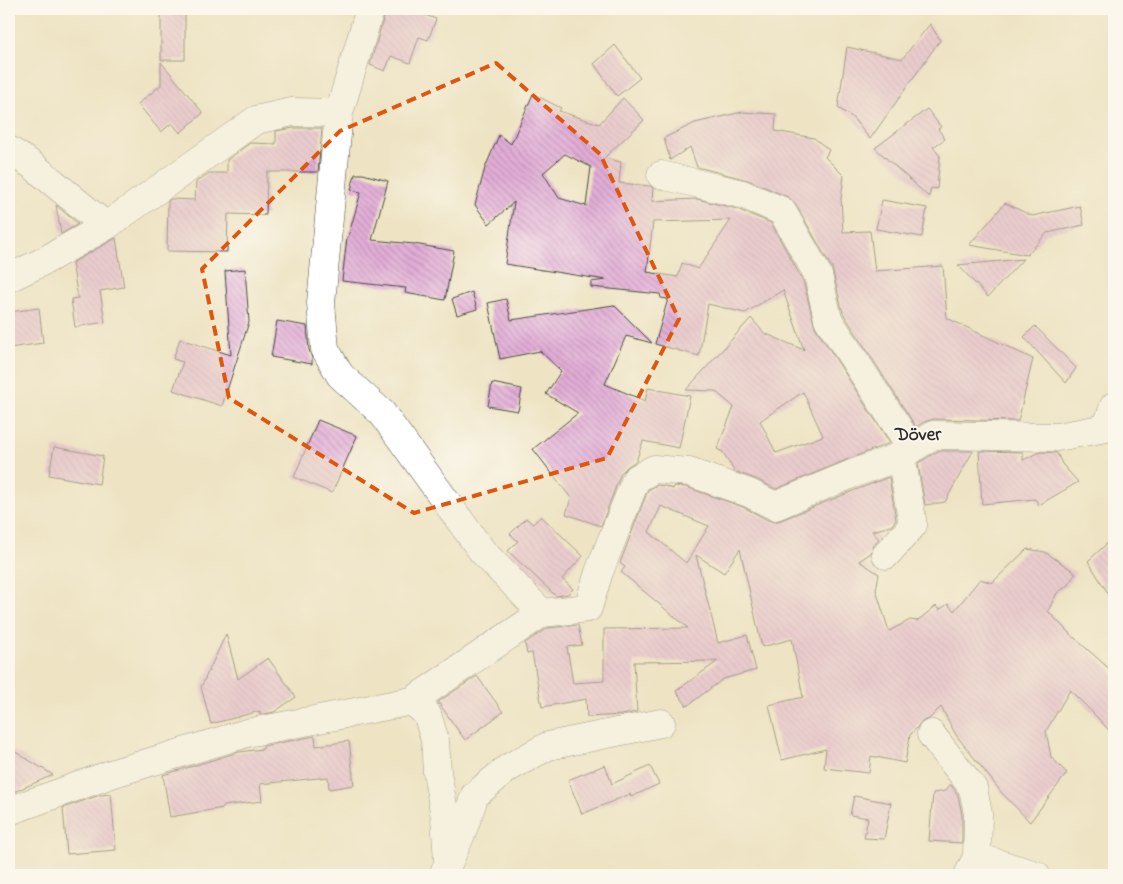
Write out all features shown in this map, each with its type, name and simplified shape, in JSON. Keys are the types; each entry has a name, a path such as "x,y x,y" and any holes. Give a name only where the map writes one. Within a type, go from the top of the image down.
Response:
{"street":[{"path":"370,9 339,113 321,303 325,349 340,375 382,413 482,551 542,613"},
{"path":"9,278 44,262 106,226 256,120 292,112 339,113"},
{"path":"9,150 32,165 106,226"},
{"path":"661,175 742,194 782,211 818,275 828,319 906,453 913,525 886,554"},
{"path":"9,811 114,773 247,733 412,701 542,613 588,608 599,572 636,479 654,468 688,472 749,493 774,506 906,453 933,435 1056,437 1106,428 1114,406"},
{"path":"412,701 427,714 436,740 437,772 444,817 446,868"},
{"path":"446,868 462,832 475,795 508,768 548,746 660,723"},
{"path":"931,734 973,788 978,814 972,866 1036,875"}],"highlighted area":[{"path":"496,63 600,154 679,319 607,458 414,513 229,398 202,269 340,131"}],"building":[{"path":"161,9 185,9 185,60 161,60"},
{"path":"385,9 409,9 436,19 428,40 419,37 410,63 391,56 385,71 370,65"},
{"path":"930,24 940,40 870,139 852,117 838,108 847,47 902,59"},
{"path":"615,45 640,78 617,96 594,64"},
{"path":"161,62 203,113 180,133 172,123 161,132 138,104 161,85"},
{"path":"533,94 561,108 559,111 599,124 623,98 644,120 604,158 621,162 619,183 650,186 653,188 652,201 697,199 737,209 771,223 803,281 815,327 890,443 776,489 734,471 723,452 717,449 734,407 715,391 686,390 751,318 764,333 804,350 783,290 745,313 708,304 699,356 655,344 668,299 661,298 660,294 591,287 591,282 606,280 505,264 514,202 489,224 475,205 485,168 499,135 511,144","holes":["565,154 591,167 586,206 559,198 543,173","731,220 698,269 682,263 678,277 647,272 653,222","803,392 823,436 776,453 760,421"]},
{"path":"927,109 941,127 938,129 945,139 933,147 940,156 937,189 931,188 929,197 875,148"},
{"path":"742,112 776,114 775,131 814,138 829,150 825,157 844,176 841,199 843,232 870,231 875,271 943,266 947,318 1033,359 1018,421 933,419 916,427 843,313 832,268 795,203 788,197 748,180 697,167 690,147 670,160 664,138 695,123"},
{"path":"294,128 322,128 318,172 267,172 266,215 228,214 227,252 167,251 168,201 171,199 195,200 196,182 209,173 227,173 227,160 250,143 276,144 276,131"},
{"path":"355,174 363,174 388,181 372,240 414,244 454,251 445,300 405,293 406,288 342,281 347,237 361,192 351,190"},
{"path":"882,200 927,208 922,237 876,229"},
{"path":"1005,203 1032,216 1080,206 1084,225 1047,233 1027,255 969,245"},
{"path":"56,205 78,224 61,234"},
{"path":"116,238 124,287 100,291 105,322 75,327 71,299 78,298 72,263"},
{"path":"1023,259 988,297 958,265"},
{"path":"245,269 249,322 222,406 173,390 183,362 173,359 180,339 231,355 225,271"},
{"path":"472,292 477,309 457,315 452,299"},
{"path":"506,299 511,320 614,305 652,343 626,336 605,384 645,401 648,388 690,396 679,448 643,441 636,461 621,473 601,526 566,514 571,498 533,449 578,413 546,394 561,371 540,351 500,359 488,303"},
{"path":"39,308 43,343 9,348 9,312"},
{"path":"277,321 307,326 312,364 271,357"},
{"path":"1035,326 1076,368 1066,383 1024,337"},
{"path":"492,383 522,389 518,411 488,406"},
{"path":"318,420 357,436 332,493 294,477"},
{"path":"54,447 103,456 99,484 49,475"},
{"path":"938,451 973,451 945,502 925,505 918,463"},
{"path":"979,451 1023,452 1023,460 1040,452 1057,453 1062,464 1078,482 1039,505 1035,499 982,504"},
{"path":"889,477 896,520 891,526 872,531 879,539 871,553 859,561 879,574 876,590 889,631 910,620 917,621 936,606 939,610 948,604 954,611 980,579 992,583 1027,549 1045,552 1076,573 1067,586 1057,593 1048,611 1068,632 1114,673 1114,736 1070,690 1046,731 1051,757 1067,773 1030,822 1002,793 956,735 941,707 929,719 921,722 910,735 905,763 871,756 869,773 824,768 826,749 782,760 769,705 803,697 792,639 762,647 740,549 724,573 696,555 718,643 747,635 756,670 723,679 687,706 676,691 718,661 634,662 637,712 587,717 586,699 542,707 532,653 527,654 525,643 548,628 578,625 582,645 567,647 573,683 604,681 604,629 688,628 621,572 625,567 620,563 648,490 657,485 673,489 674,486 686,487 743,507 775,522","holes":["661,506 709,526 686,563 649,532"]},
{"path":"541,516 583,556 562,579 573,589 568,594 556,596 508,551 518,541 510,534 526,518 533,524"},
{"path":"1114,537 1114,603 1088,561"},
{"path":"226,634 238,679 268,658 296,697 274,712 260,715 260,711 211,724 201,687"},
{"path":"477,676 503,712 465,740 438,702"},
{"path":"315,736 316,746 349,741 354,785 329,789 328,777 260,784 262,801 223,806 223,808 170,817 163,775 239,752 263,749 263,746"},
{"path":"9,748 53,775 9,794"},
{"path":"605,765 612,784 650,766 659,784 631,797 630,794 582,814 568,780"},
{"path":"950,784 958,795 962,815 962,843 929,841 933,793 946,791"},
{"path":"111,794 116,850 67,854 63,808 100,795"},
{"path":"854,796 891,803 884,839 864,838 868,818 850,815"}],"district":[{"name":"Döver","path":"918,435"}]}
